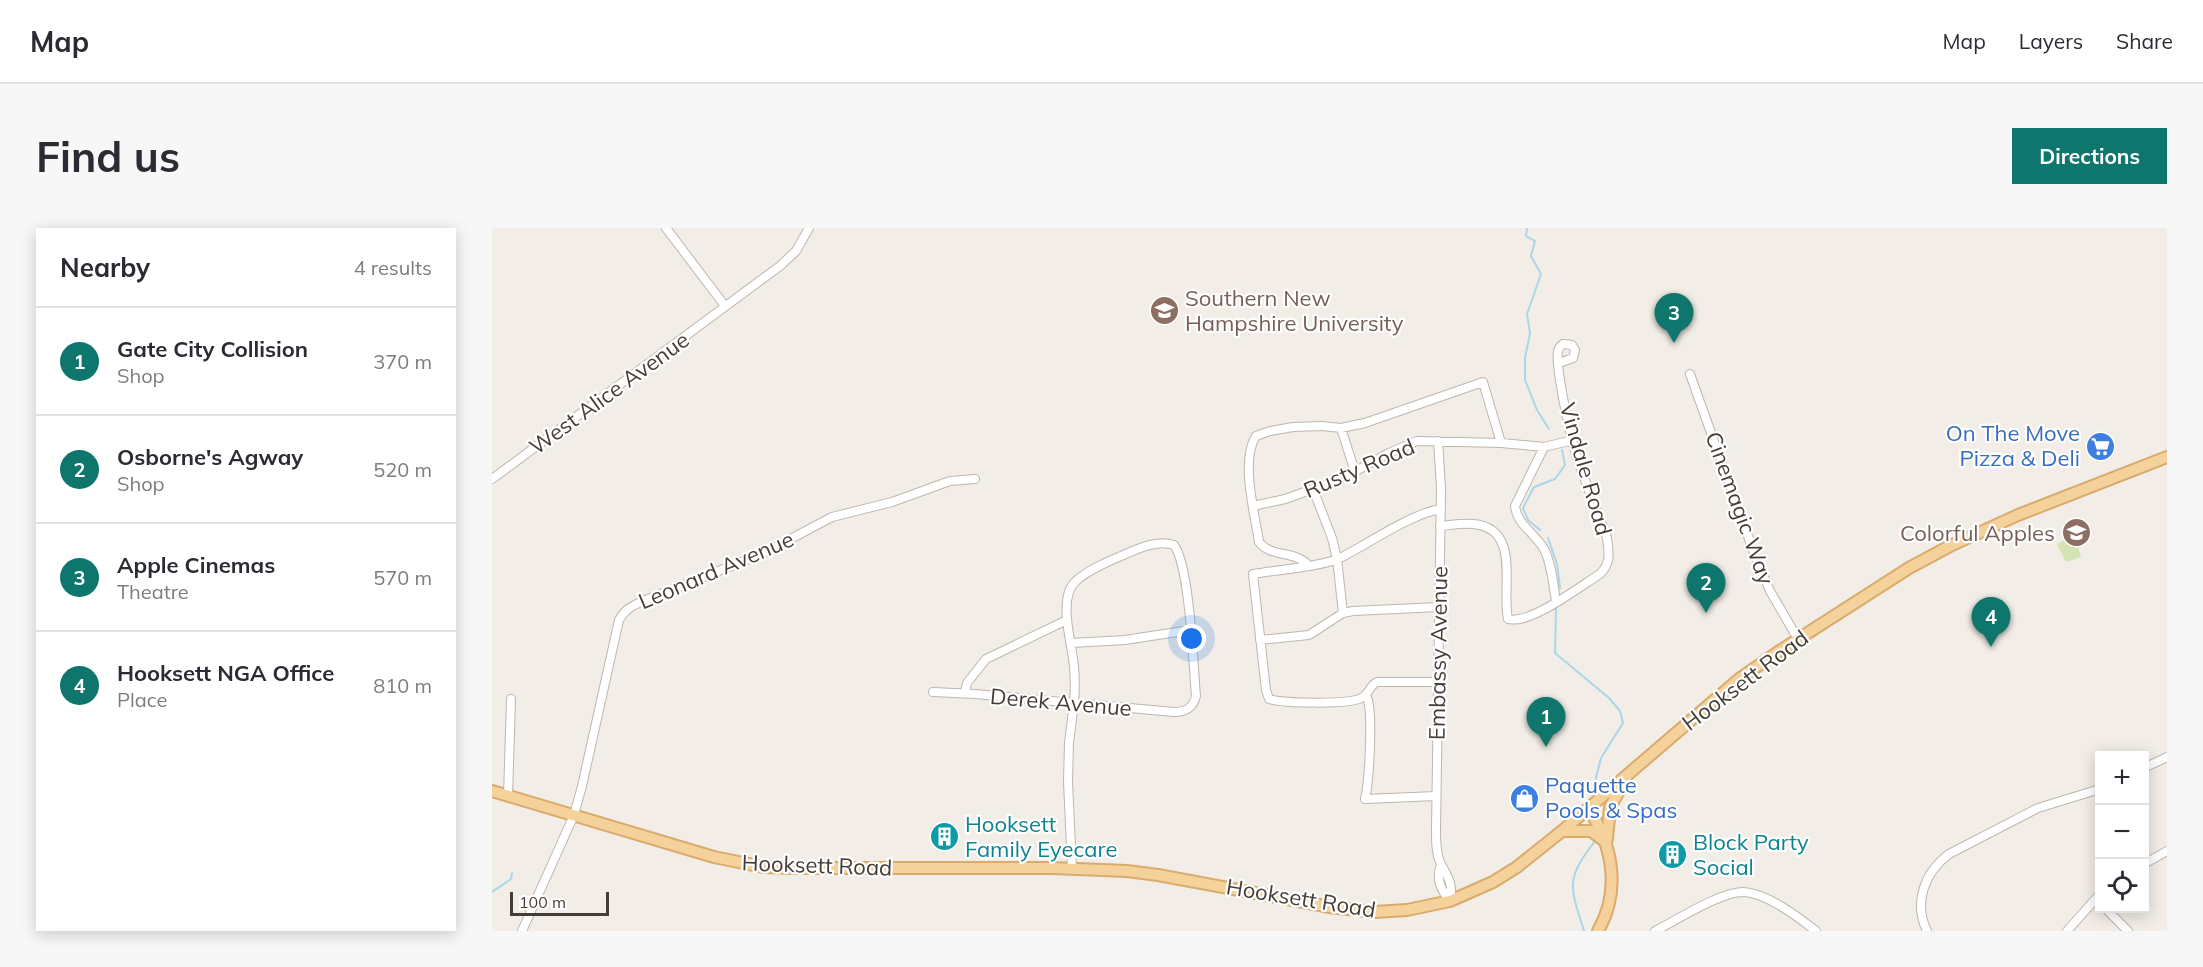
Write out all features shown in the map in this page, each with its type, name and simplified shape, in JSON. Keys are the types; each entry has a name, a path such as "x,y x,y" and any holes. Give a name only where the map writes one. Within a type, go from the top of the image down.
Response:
{"main road":[{"name":"Hooksett Road","path":"492,791 714,857 763,867 1072,868 1158,875 1363,911 1407,910 1450,901 1504,876 1562,831 1740,679 1909,568 1950,546 2034,508 2167,457"},
{"path":"1601,930 1612,886 1607,842 1610,807 1630,772"},
{"path":"1588,808 1607,842"},
{"path":"1562,831 1591,831 1607,842"}],"street":[{"path":"666,228 725,306"},
{"name":"West Alice Avenue","path":"492,480 785,262 804,239 809,228"},
{"name":"Vindale Road","path":"1440,526 1476,524 1490,530 1502,541 1506,555 1508,619 1521,620 1535,615 1600,574 1605,568 1610,554 1595,502 1575,451 1559,363"},
{"name":"Cinemagic Way","path":"1690,374 1762,572 1776,604 1798,639"},
{"path":"1308,565 1300,558 1264,549 1259,542 1249,465 1250,450 1256,436 1293,427 1341,428 1365,423 1483,382 1501,443"},
{"path":"1341,428 1355,472"},
{"name":"Rusty Road","path":"1253,506 1313,489 1355,472 1410,444 1428,440 1544,447 1573,440"},
{"name":"Embassy Avenue","path":"1438,441 1441,467 1441,509 1436,837 1441,864 1450,880 1452,890 1450,901"},
{"path":"1544,447 1515,506 1519,520 1544,550 1550,564 1556,601"},
{"name":"Leonard Avenue","path":"522,931 574,815 620,620 628,608 764,553 832,517 892,502 950,481 975,479"},
{"path":"1313,489 1332,538 1337,559 1343,613"},
{"path":"1438,682 1377,682 1358,700 1283,701 1269,699 1252,574 1337,559 1416,517 1431,510 1441,509"},
{"path":"1071,643 1125,640 1190,630 1181,558 1174,544 1166,542 1151,544 1130,552 1076,581 1071,587 1066,602 1067,620 1074,667 1074,703 1068,772 1072,868"},
{"path":"1260,640 1309,635 1343,613 1439,607"},
{"path":"965,692 968,683 986,659 1067,620"},
{"name":"Derek Avenue","path":"933,692 965,692 1174,712 1188,709 1194,703 1196,696 1190,630"},
{"path":"1366,694 1370,706 1365,799 1436,796"},
{"path":"508,796 511,699"},
{"path":"2149,766 2167,757"},
{"path":"1927,931 1921,905 1923,890 1928,875 1937,863 1949,854 2038,808 2095,791"},
{"path":"2149,862 2167,851"},
{"path":"1655,931 1731,893 1744,892 1752,893 1773,903 1800,918 1816,931"},
{"path":"2067,931 2095,901"},
{"path":"2109,913 2128,931"}],"green space":[{"path":"2074,536 2081,557 2066,562 2057,544"}],"waterway":[{"path":"1527,228 1526,236 1535,241 1531,256 1541,274 1527,314 1530,333 1525,358 1525,380 1537,410 1549,429"},
{"path":"1540,530 1528,520 1523,508 1534,487 1555,479 1565,465 1562,450"},
{"path":"1548,538 1557,564 1560,588"},
{"path":"1556,609 1555,653 1609,698 1620,711 1623,723 1601,758 1594,786"},
{"path":"1584,931 1573,893 1573,884 1579,865 1595,841"},
{"path":"492,892 511,879 512,873"}],"place":[{"name":"Southern New Hampshire University","path":"1164,311"},
{"name":"Apple Cinemas","path":"1674,343"},
{"name":"On The Move Pizza & Deli","path":"2101,446"},
{"name":"Colorful Apples","path":"2076,533"},
{"name":"Osborne's Agway","path":"1706,613"},
{"name":"Hooksett NGA Office","path":"1991,647"},
{"name":"Gate City Collision","path":"1546,747"},
{"name":"Paquette Pools & Spas","path":"1524,798"},
{"name":"Hooksett Family Eyecare","path":"944,837"},
{"name":"Block Party Social","path":"1672,855"}]}
